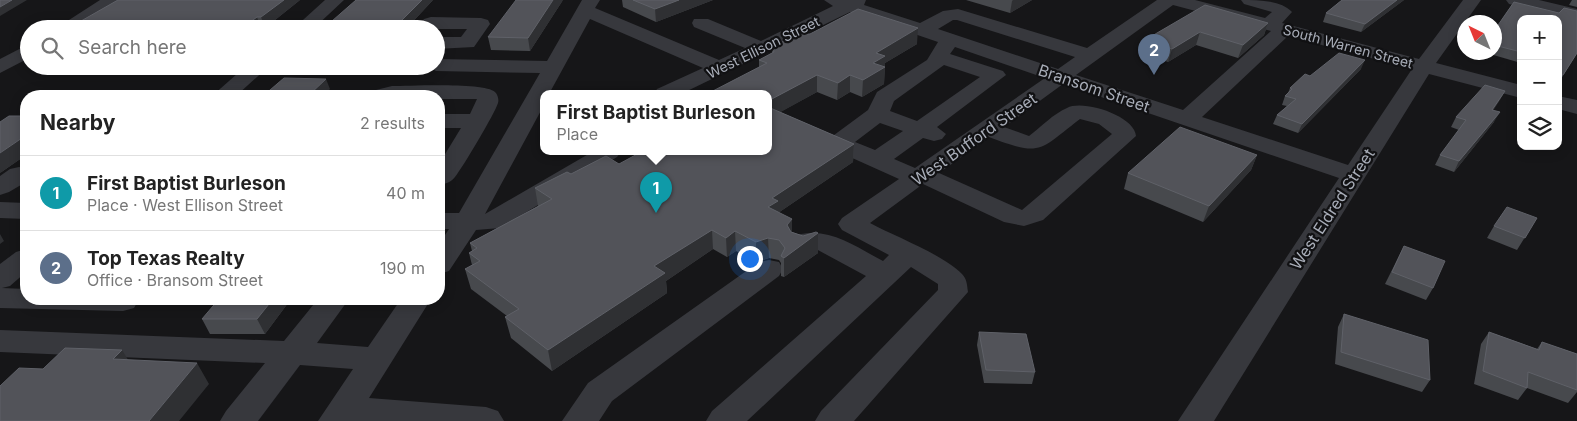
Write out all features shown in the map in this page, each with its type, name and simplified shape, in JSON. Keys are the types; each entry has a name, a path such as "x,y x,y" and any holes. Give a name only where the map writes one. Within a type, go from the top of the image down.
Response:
{"street":[{"path":"79,20 112,0"},
{"path":"312,20 335,0"},
{"name":"West Bufford Street","path":"897,264 852,224 1169,0"},
{"name":"South Warren Street","path":"1175,0 1517,91"},
{"path":"1187,119 1277,27 1283,12 1281,9 1250,0"},
{"name":"West Eldred Street","path":"1196,421 1424,66 1472,0"},
{"path":"1515,0 1577,14"},
{"name":"Bransom Street","path":"848,2 922,30 945,48 1062,77 1354,175"},
{"name":"West Ellison Street","path":"673,90 762,48 848,2"},
{"path":"545,90 554,67 588,5 715,70 716,90"},
{"path":"922,30 949,15 958,14 1092,56"},
{"path":"445,21 487,16 467,43 445,43"},
{"path":"701,22 762,48"},
{"path":"877,160 996,75 945,48 935,64 885,97 877,114 838,143 877,160 920,176 1013,216 1024,218 1034,214 1124,136 1124,130 1116,123 1083,112 1075,112 1034,143 1023,142 988,129"},
{"path":"0,67 19,54"},
{"path":"445,65 554,67"},
{"path":"230,90 248,75"},
{"path":"405,90 418,75"},
{"path":"445,93 480,93 487,96 488,102 477,121 450,148 445,173"},
{"path":"1562,103 1577,107"},
{"path":"445,256 534,120 540,104"},
{"path":"877,114 965,145"},
{"path":"445,121 477,121"},
{"path":"445,221 491,222 604,155"},
{"path":"0,187 20,174"},
{"path":"0,210 20,211"},
{"path":"803,244 808,241 820,240 897,264 939,270 952,281 953,292 833,421"},
{"path":"0,279 20,263"},
{"path":"724,421 897,264"},
{"path":"580,421 600,392 769,269"},
{"path":"0,298 20,299"},
{"path":"238,421 329,305"},
{"path":"340,416 412,305"},
{"path":"4,345 292,353 377,358"},
{"path":"340,416 486,421"}],"building":[{"path":"0,0 12,0 0,7"},
{"path":"118,0 284,0 261,17 253,20 83,20"},
{"path":"356,0 422,0 402,20 333,20"},
{"path":"516,0 553,0 528,38 488,37"},
{"path":"633,0 679,0 655,9"},
{"path":"1342,0 1397,0 1365,24 1326,13"},
{"path":"1514,2 1559,13 1564,8 1577,11 1577,53 1563,75 1562,15 1517,15 1517,51 1502,47 1502,19"},
{"path":"1205,5 1268,23 1243,45 1200,32 1172,49 1145,40"},
{"path":"858,9 918,28 876,53 885,56 873,63 885,67 863,80 850,75 838,83 817,75 772,99 772,90 715,90 767,63 759,60 774,52 772,47 798,34 810,34"},
{"path":"1339,53 1365,60 1302,124 1277,115 1296,99 1285,96 1292,89 1290,88 1305,74 1310,76"},
{"path":"284,78 326,79 314,90 270,90"},
{"path":"1485,85 1505,91 1492,110 1500,112 1459,161 1440,155 1466,120 1456,117"},
{"path":"772,109 854,144 772,198 778,201 768,207 792,219 787,225 791,232 803,236 818,233 784,258 781,256 785,248 779,240 768,238 756,242 735,231 726,238 712,230 654,266 665,273 548,350 505,317 519,309 465,269 480,261 469,253 477,248 470,243 552,199 535,188 567,172 571,174 606,156 619,164 636,155 772,155"},
{"path":"9,116 20,116 20,139 0,153 0,122"},
{"path":"1180,127 1257,155 1209,206 1128,173"},
{"path":"1507,207 1537,218 1525,238 1494,226"},
{"path":"1404,246 1445,261 1433,288 1392,272"},
{"path":"214,305 268,305 257,319 202,319"},
{"path":"1344,314 1428,340 1430,380 1341,352"},
{"path":"979,332 1026,334 1035,372 986,370"},
{"path":"1489,332 1539,350 1542,342 1577,354 1577,390 1528,372 1527,388 1483,371"},
{"path":"65,348 122,350 113,359 197,363 149,421 0,421 0,386 19,368 43,369"}],"place":[{"name":"Top Texas Realty","path":"1154,75"},
{"name":"First Baptist Burleson","path":"656,213"}]}
